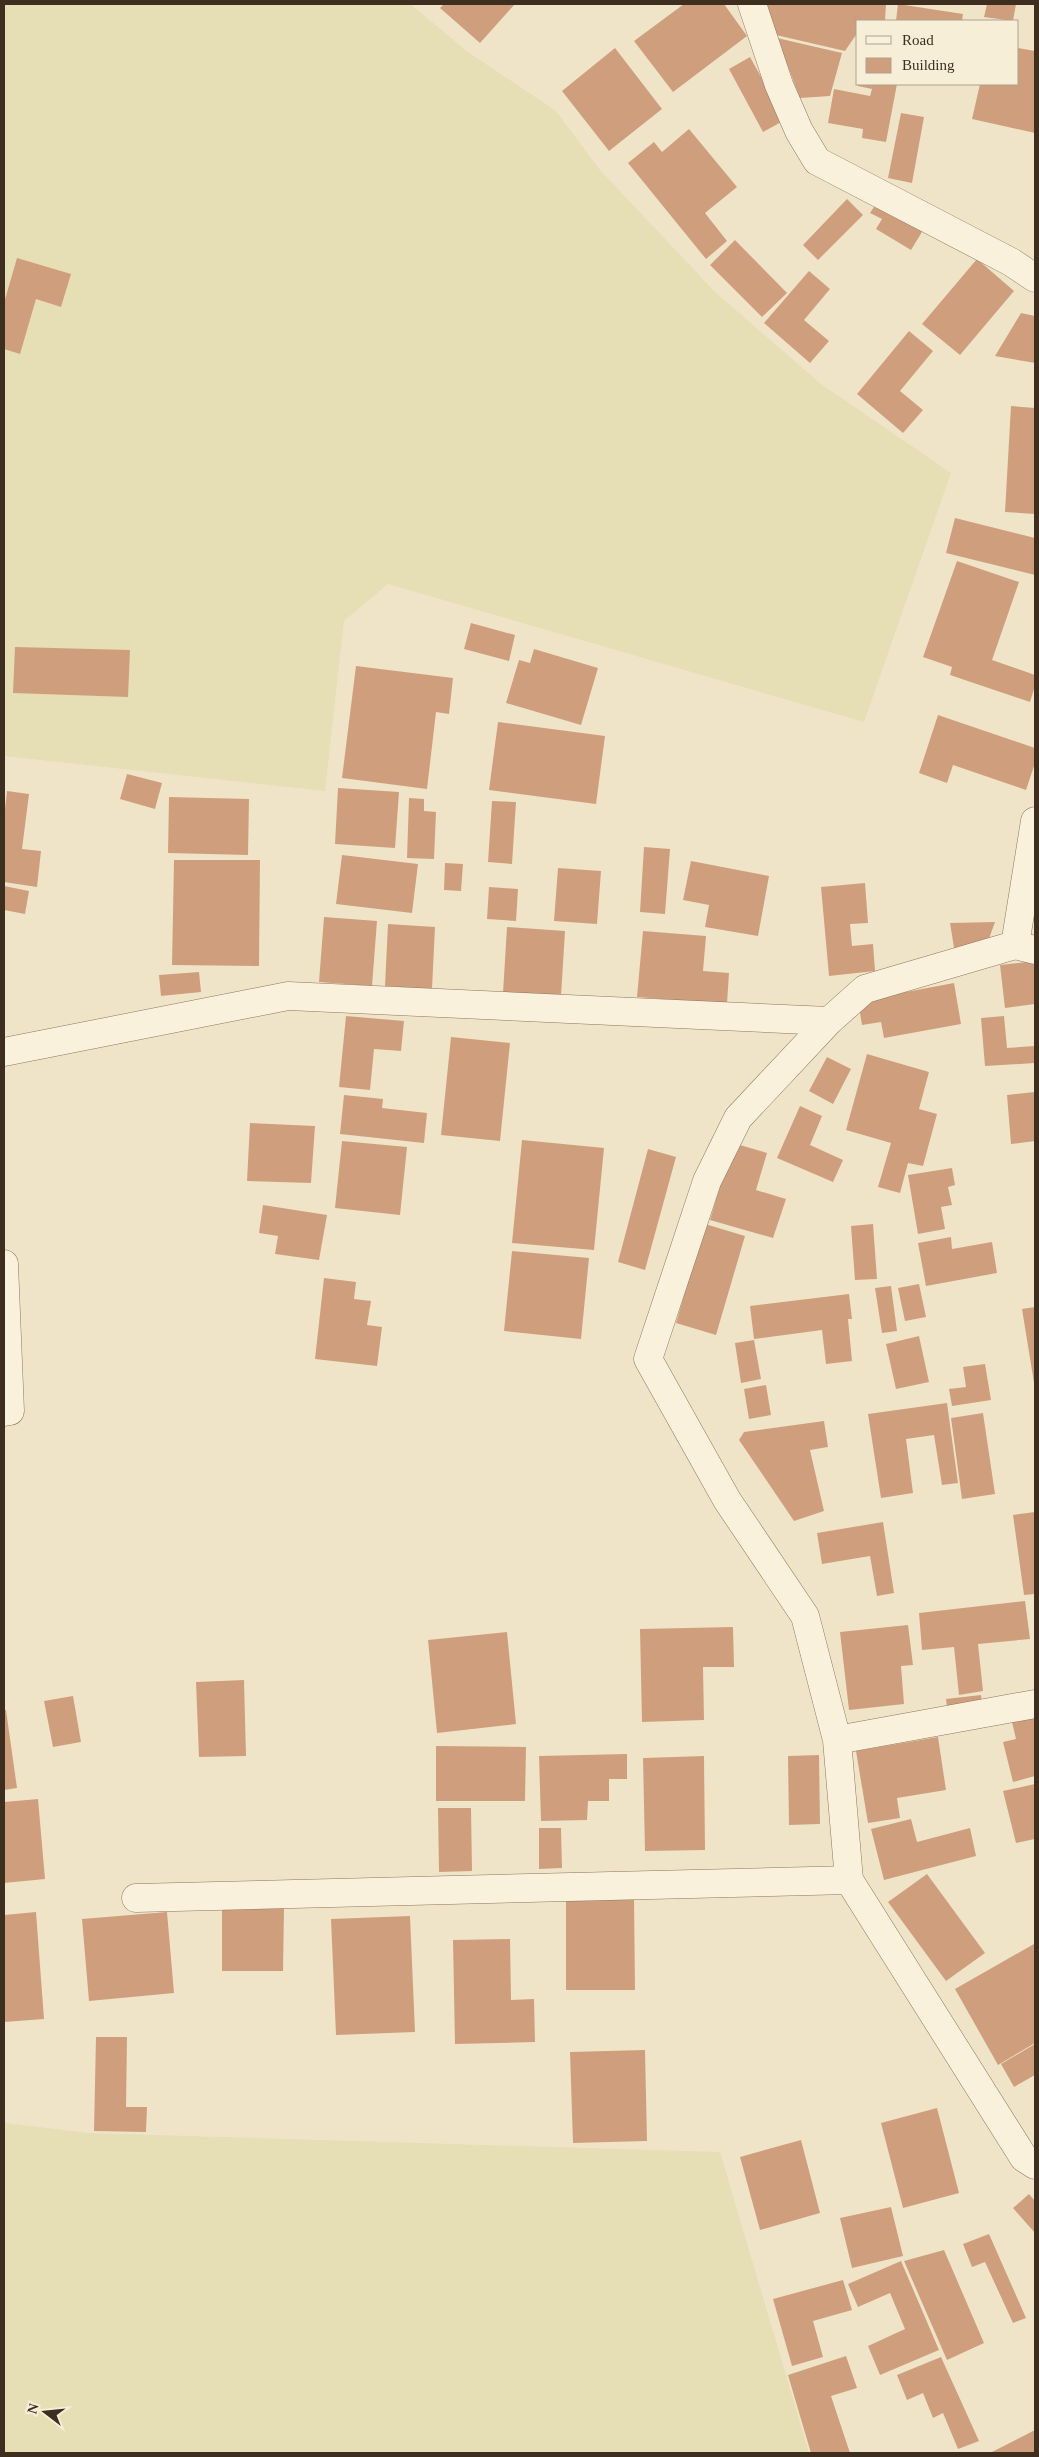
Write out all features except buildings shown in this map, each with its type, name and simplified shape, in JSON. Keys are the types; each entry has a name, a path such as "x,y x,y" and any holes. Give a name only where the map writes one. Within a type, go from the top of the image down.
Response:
{"street":[{"path":"752,4 779,85 799,131 817,161 1011,262 1035,278"},
{"path":"1035,821 1025,948 865,988 828,1021 738,1118 707,1181 648,1359 727,1500 805,1616 837,1740 850,1880 1024,2158 1035,2165"},
{"path":"4,1052 288,996 828,1021"},
{"path":"4,1264 10,1412 4,1412"},
{"path":"837,1740 1035,1704"},
{"path":"136,1898 850,1880"}],"shaded area":[{"path":"4,4 410,4 468,52 556,111 600,170 716,293 821,384 951,473 864,722 388,584 344,621 325,791 4,756"},
{"path":"4,2123 89,2133 720,2152 809,2453 4,2453"}]}
